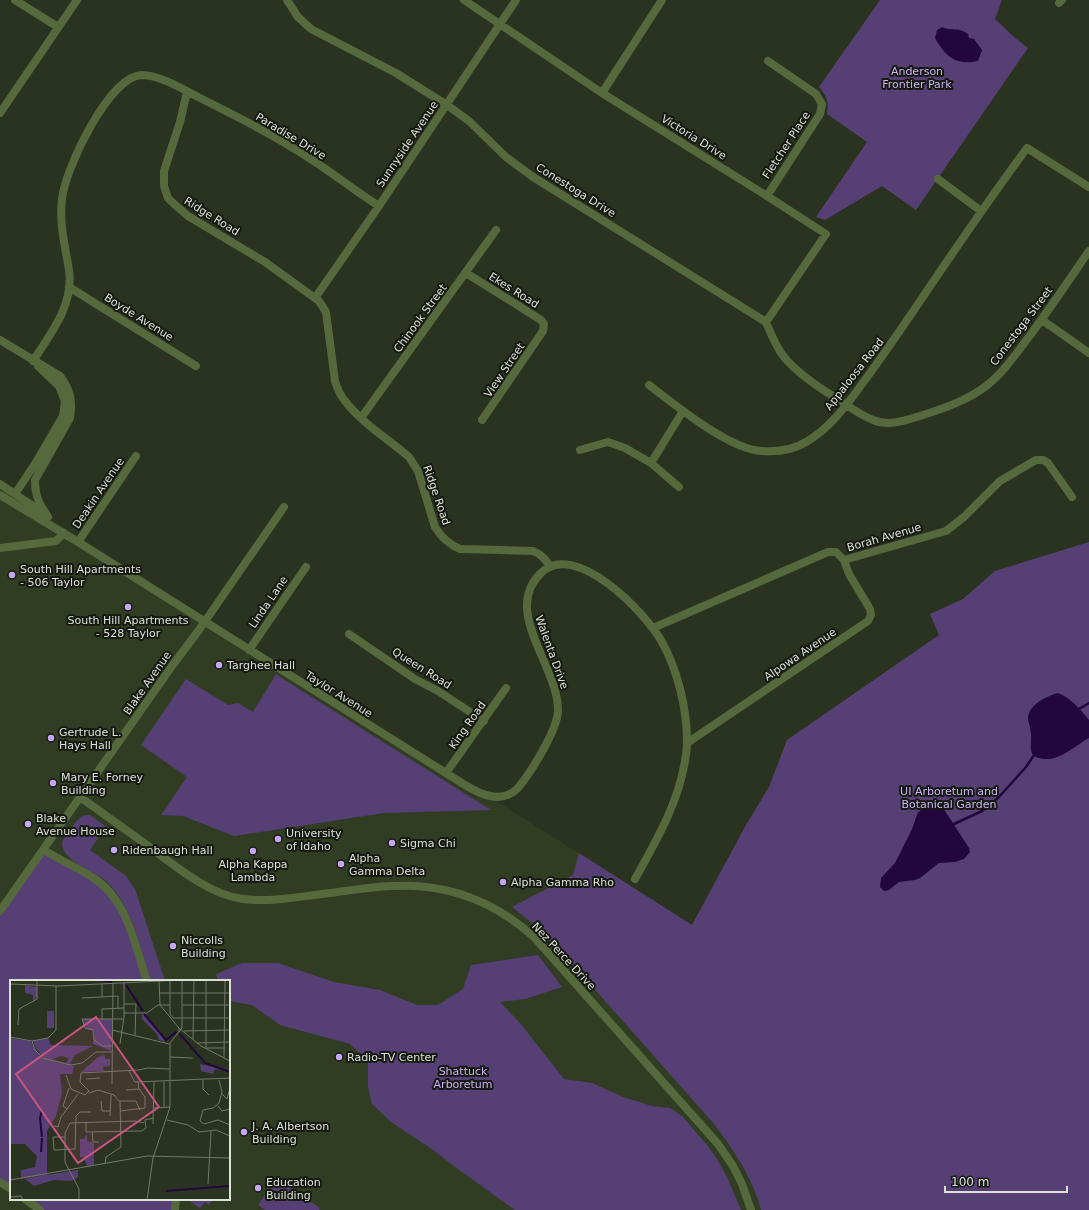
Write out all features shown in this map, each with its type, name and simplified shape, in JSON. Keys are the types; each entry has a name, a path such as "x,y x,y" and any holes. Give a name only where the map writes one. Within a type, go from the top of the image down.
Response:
{"street":[{"path":"15,0 58,27"},
{"path":"0,113 77,0"},
{"name":"Conestoga Drive","path":"287,0 298,17 311,29 396,73 447,105 468,121 506,157 533,177 766,322"},
{"name":"Victoria Drive","path":"464,0 602,93 826,234 766,322"},
{"name":"Sunnyside Avenue","path":"315,298 379,206 516,0"},
{"path":"602,93 662,0"},
{"name":"Fletcher Place","path":"767,196 820,114 822,104 816,94 768,61"},
{"path":"33,361 59,321 67,300 70,287 69,272 63,240 61,216 62,198 71,167 90,128 110,97 119,86 130,78 143,75 151,76 188,92"},
{"name":"Paradise Drive","path":"188,92 253,125 309,158 379,206"},
{"name":"Ridge Road","path":"188,92 164,171 164,186 168,198 188,216 265,262 315,298 323,306 326,312 335,381 338,391 344,400 361,418 409,457 413,462 418,471 435,527 446,541 452,546 460,548 534,551 544,558 550,566"},
{"name":"Appaloosa Road","path":"649,385 683,411 732,442 761,452 794,448 820,432 846,405 884,355 981,211 1027,148 1089,187"},
{"path":"938,179 981,211"},
{"name":"Chinook Street","path":"361,418 496,230"},
{"name":"Conestoga Street","path":"846,405 874,421 890,424 930,412 967,398 996,377 1011,362 1042,320 1089,251"},
{"name":"Ekes Road","path":"466,273 541,320 544,324 543,331"},
{"name":"Boyde Avenue","path":"70,287 196,366"},
{"path":"1042,320 1089,353"},
{"path":"766,322 784,356 796,369 846,405"},
{"name":"View Street","path":"482,420 543,331"},
{"path":"0,340 60,376 66,384 71,397 72,408 70,418 35,480 35,492 48,517"},
{"path":"15,494 35,464 63,416 65,401 60,386 33,361"},
{"path":"651,463 683,411"},
{"path":"580,450 608,442 626,448 651,463 679,487"},
{"name":"Deakin Avenue","path":"78,542 136,456"},
{"name":"Borah Avenue","path":"652,628 828,552 836,552 844,560 946,531 964,517 1000,481 1036,460 1043,460 1048,463 1072,497"},
{"name":"Taylor Avenue","path":"0,484 48,517 64,533"},
{"name":"Taylor Avenue","path":"15,494 17,500 25,511"},
{"name":"Taylor Avenue","path":"0,495 64,533 446,773 480,793 490,797 500,798 506,796"},
{"name":"Blake Avenue","path":"0,911 284,507"},
{"path":"0,548 56,541 64,533"},
{"name":"Alpowa Avenue","path":"687,744 868,621 871,615 870,609 849,574 844,560"},
{"path":"550,566 567,564 583,568 613,588 627,600 641,614 662,642 681,691 686,721 687,744 682,775 671,812 635,879"},
{"name":"Walenta Drive","path":"506,796 513,793 522,783 543,749 556,723 558,701 555,688 528,618 526,608 527,598 532,582 550,566"},
{"name":"Linda Lane","path":"249,650 306,567"},
{"name":"Queen Road","path":"349,634 415,679 438,691 484,721"},
{"name":"King Road","path":"446,773 506,688"},
{"name":"Nez Perce Drive","path":"80,797 170,862 222,894 243,899 275,900 394,886 422,886 471,897 490,905 508,916 534,937 705,1129 733,1166 742,1184 751,1210"},
{"path":"44,850 93,877 112,894 126,918 147,980"},
{"path":"0,1182 10,1188"},
{"path":"26,1200 40,1210"},
{"path":"175,1210 176,1200"}],"shaded area":[{"path":"942,27 961,30 968,34 969,38 974,39 982,50 978,61 957,61 947,55 935,38 937,30"},
{"name":"University of Idaho","path":"0,487 692,925 746,825 769,787 787,740 939,635 930,614 963,599 995,571 1089,542 1089,1210 0,1210"},
{"path":"1058,693 1071,701 1089,720 1089,738 1063,755 1051,759 1035,757 1031,751 1031,733 1028,717 1029,712 1035,704 1044,698"},
{"path":"935,800 938,800 969,848 970,852 964,859 955,862 939,863 920,878 899,882 889,890 884,891 880,887 881,878 895,863 912,829 918,812"}],"green space":[{"name":"Anderson Frontier Park","path":"880,0 1002,0 995,19 1028,48 916,210 882,186 825,220 816,217 867,142 827,114 827,99 819,87"},
{"name":"UI Arboretum and Botanical Garden","path":"1089,542 1089,1210 761,1210 758,1198 748,1176 736,1155 715,1125 583,976 535,925 512,907 573,875 579,853 692,925 746,825 769,787 787,740 939,635 930,614 963,599 995,571"},
{"path":"276,674 491,810 384,813 234,836 183,816 161,815 187,777 141,745 186,679 228,705 238,703 253,712"},
{"path":"90,815 111,830 110,833 104,829 90,850 126,876 135,889 165,980 151,980 129,914 115,891 106,881 72,860 63,849 62,842 81,817"},
{"path":"44,850 93,877 118,902 147,980 10,980 10,1188 0,1182 0,911"},
{"name":"Shattuck Arboretum","path":"538,955 562,987 525,999 500,1002 520,1023 564,1079 592,1083 623,1097 652,1106 670,1108 682,1116 717,1159 727,1177 741,1210 515,1210 429,1147 391,1122 372,1104 368,1087 368,1060 350,1044 280,1025 252,1005 230,1001 230,980 218,980 216,974 242,963 278,963 334,982 380,990 417,1005 438,1005 463,989 471,965"},
{"path":"275,1181 283,1183 320,1208 319,1210 265,1210 258,1205"},
{"path":"26,1200 176,1200 175,1210 40,1210"},
{"path":"190,1200 212,1200 209,1205 205,1202 200,1208"}],"waterway":[{"path":"1079,709 1089,703"},
{"path":"954,824 982,811 998,798 1026,767 1034,755"}],"place":[{"name":"South Hill Apartments - 506 Taylor","path":"12,575"},
{"name":"South Hill Apartments - 528 Taylor","path":"128,607"},
{"name":"Targhee Hall","path":"219,665"},
{"name":"Gertrude L. Hays Hall","path":"51,738"},
{"name":"Mary E. Forney Building","path":"53,783"},
{"name":"Blake Avenue House","path":"28,824"},
{"name":"University of Idaho","path":"278,839"},
{"name":"Sigma Chi","path":"392,843"},
{"name":"Ridenbaugh Hall","path":"114,850"},
{"name":"Alpha Kappa Lambda","path":"253,851"},
{"name":"Alpha Gamma Delta","path":"341,864"},
{"name":"Alpha Gamma Rho","path":"503,882"},
{"name":"Niccolls Building","path":"173,946"},
{"name":"Radio-TV Center","path":"339,1057"},
{"name":"J. A. Albertson Building","path":"244,1132"},
{"name":"Education Building","path":"258,1188"}]}
